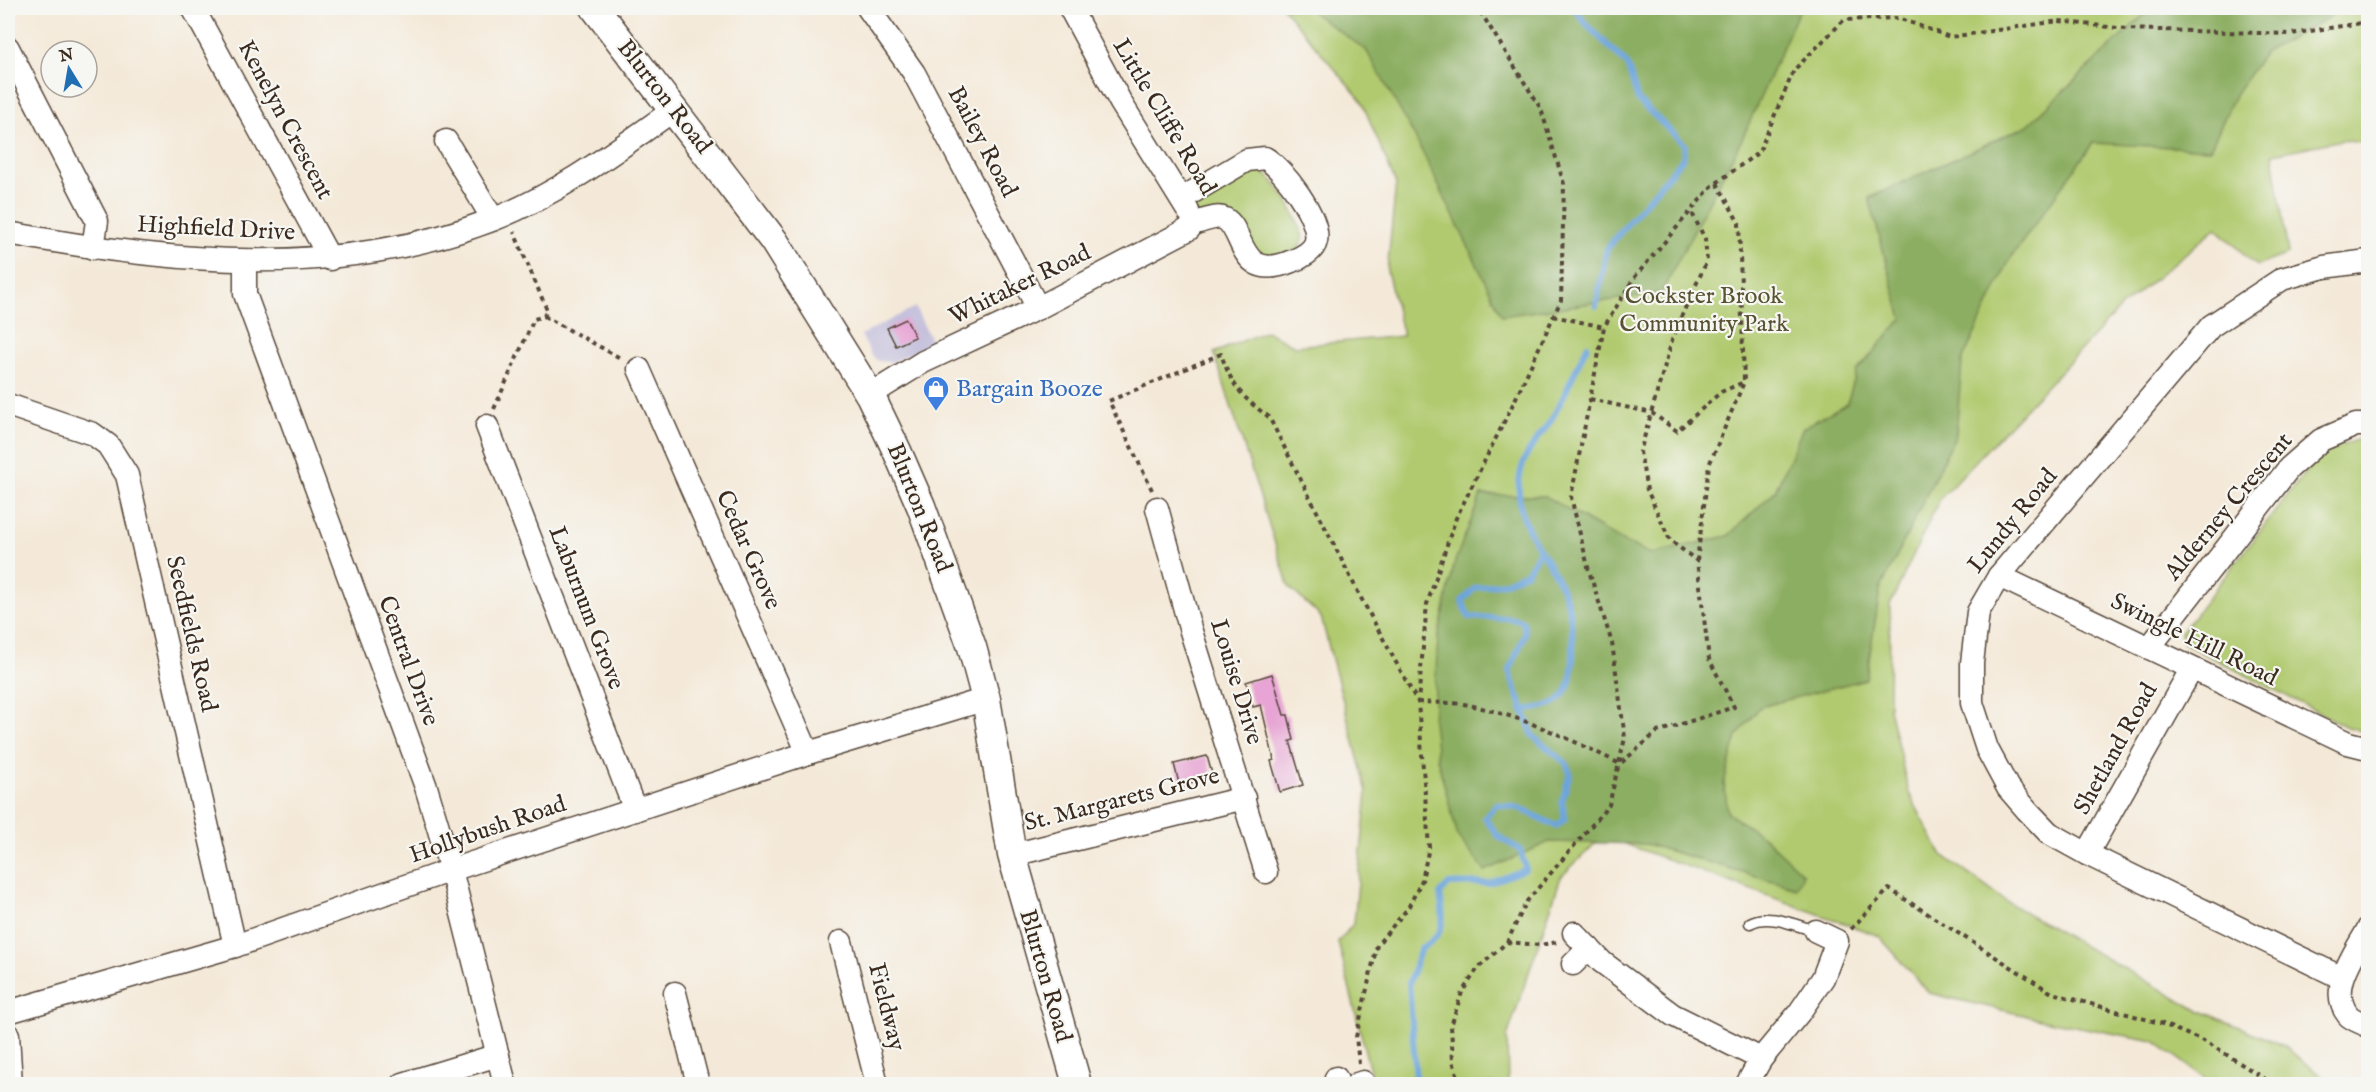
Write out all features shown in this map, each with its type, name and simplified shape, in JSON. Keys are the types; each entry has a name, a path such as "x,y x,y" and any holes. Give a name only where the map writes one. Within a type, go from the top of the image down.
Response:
{"street":[{"name":"Kenelyn Crescent","path":"194,8 330,259"},
{"name":"Blurton Road","path":"595,8 675,109 774,241 870,395 921,506 972,648 986,699 1012,855 1077,1084"},
{"name":"Bailey Road","path":"868,8 914,73 1038,308"},
{"name":"Little Cliffe Road","path":"1070,8 1121,103 1194,223"},
{"path":"8,48 97,221 93,248"},
{"name":"Highfield Drive","path":"8,233 93,248 245,262 330,259 416,244 500,217 600,162 675,109"},
{"path":"446,141 500,217"},
{"path":"1181,199 1247,160 1265,158 1283,172 1308,212 1316,233 1316,243 1308,253 1291,262 1265,265 1246,255 1231,225 1224,219 1215,218 1194,223"},
{"name":"Whitaker Road","path":"870,395 923,362 1038,308 1189,229 1194,223"},
{"name":"Lundy Road","path":"2342,978 2087,854 2049,833 2008,788 1983,737 1972,704 1972,663 1978,612 1999,576 2211,326 2282,279 2324,267 2368,261"},
{"name":"Central Drive","path":"245,262 245,294 426,787 451,870 505,1084"},
{"name":"Cedar Grove","path":"639,369 808,753"},
{"name":"Seedfields Road","path":"8,405 93,434 108,445 127,475 236,946"},
{"name":"Alderney Crescent","path":"2149,648 2289,468 2320,440 2356,425 2368,425"},
{"name":"Laburnum Grove","path":"487,426 635,810"},
{"name":"Louise Drive","path":"1157,508 1190,628 1266,872"},
{"name":"Swingle Hill Road","path":"1999,576 2191,670 2348,742 2368,748"},
{"name":"Shetland Road","path":"2087,854 2191,670"},
{"name":"Hollybush Road","path":"8,1011 236,946 451,870 808,753 986,699"},
{"name":"St. Margarets Grove","path":"1012,855 1244,798"},
{"path":"2368,929 2342,978 2341,999 2349,1016 2368,1026"},
{"path":"1747,1084 1761,1059 1799,1013 1823,978 1837,941 1816,932"},
{"path":"1573,964 1581,940 1602,962 1673,1015 1761,1059"},
{"name":"Fieldway","path":"842,942 878,1084"},
{"path":"675,993 698,1084"},
{"path":"8,1035 12,1084"},
{"path":"403,1084 498,1055"}],"lane":[{"path":"1750,923 1757,919 1770,919 1816,932"}],"path":[{"path":"1349,1082 1356,1036 1377,945 1408,908 1422,880 1429,847 1418,702 1427,604 1456,518 1561,300 1564,184 1541,109 1478,8"},
{"path":"1460,1084 1453,1061 1452,1026 1460,1000 1478,968 1507,942 1527,901 1609,805 1626,738 1612,643 1589,571 1571,497 1604,327 1634,278 1691,211 1717,183 1759,152 1794,70 1844,20 1898,18 1950,36 2060,21 2126,29 2291,34 2361,23 2368,27"},
{"path":"1620,764 1657,732 1734,707 1709,659 1697,561 1709,465 1744,382 1740,224 1717,183"},
{"path":"1691,211 1705,239 1707,261 1675,330 1640,452 1647,489 1670,540 1697,561"},
{"path":"500,217 547,310 544,316"},
{"path":"487,426 534,319 544,316 639,369"},
{"path":"1553,316 1604,327"},
{"path":"1157,508 1151,487 1109,401 1221,354 1230,378 1245,400 1269,417 1361,598 1418,702"},
{"path":"1590,399 1652,413 1677,431 1721,392 1744,382"},
{"path":"1418,702 1467,705 1522,720 1553,730 1620,764"},
{"path":"1854,927 1889,889 2052,993 2163,1024 2208,1043 2273,1084"},
{"path":"1507,942 1539,945 1581,940"}],"shaded area":[{"path":"915,307 932,342 893,362 878,361 871,355 861,335"}],"green space":[{"name":"Cockster Brook Community Park","path":"1283,8 2368,8 2368,144 2342,140 2273,154 2288,254 2257,266 2216,228 2121,307 1939,500 1890,605 1889,708 1909,793 1941,854 2007,902 2192,1007 2284,1046 2331,1084 2213,1084 2154,1041 2053,1022 1929,993 1879,936 1603,836 1561,877 1507,1037 1508,1084 1343,1084 1371,1075 1338,942 1354,923 1367,792 1321,617 1289,587 1214,353 1266,331 1295,346 1403,336 1387,271 1396,184 1361,100"},
{"path":"1306,8 1800,8 1742,139 1661,293 1502,316 1415,137 1366,50"},
{"path":"2151,8 2368,8 2368,12 2342,10 2265,52 2236,93 2210,149 2093,143 2010,259 1962,361 1956,434 1880,590 1866,679 1760,707 1737,736 1724,783 1728,813 1764,837 1803,874 1797,888 1646,844 1549,842 1485,871 1458,837 1437,758 1433,721 1438,638 1455,561 1481,495 1545,496 1622,541 1651,554 1728,536 1775,491 1803,428 1847,403 1857,371 1902,319 1869,198 2028,125"},
{"path":"1258,169 1273,181 1286,199 1303,238 1298,250 1261,260 1233,223 1197,217 1187,205 1246,170"},
{"path":"2368,436 2368,733 2345,726 2183,643 2181,633 2314,461 2337,447"}],"building":[{"path":"906,319 915,337 896,346 887,328"},
{"path":"1272,674 1284,715 1288,715 1294,740 1290,741 1303,785 1280,792 1271,761 1274,760 1261,705 1253,707 1246,682"},
{"path":"1207,756 1213,777 1180,787 1174,764"}],"waterway":[{"path":"1574,8 1587,25 1627,64 1638,100 1685,145 1683,158 1607,248 1596,306"},
{"path":"1522,709 1542,707 1561,698 1567,690 1570,678 1573,649 1571,619 1565,596 1523,516 1520,501 1520,474 1526,457 1556,411 1587,346"},
{"path":"1412,1084 1416,1080 1409,983 1421,948 1436,937 1442,926 1440,894 1449,884 1490,883 1526,869 1520,850 1498,836 1485,818 1496,804 1519,808 1556,826 1565,819 1562,802 1570,773 1566,763 1533,736 1509,672 1525,634 1523,621 1469,617 1462,601 1475,588 1504,583 1527,572 1540,550"}],"place":[{"name":"Bargain Booze","path":"936,412"}]}
